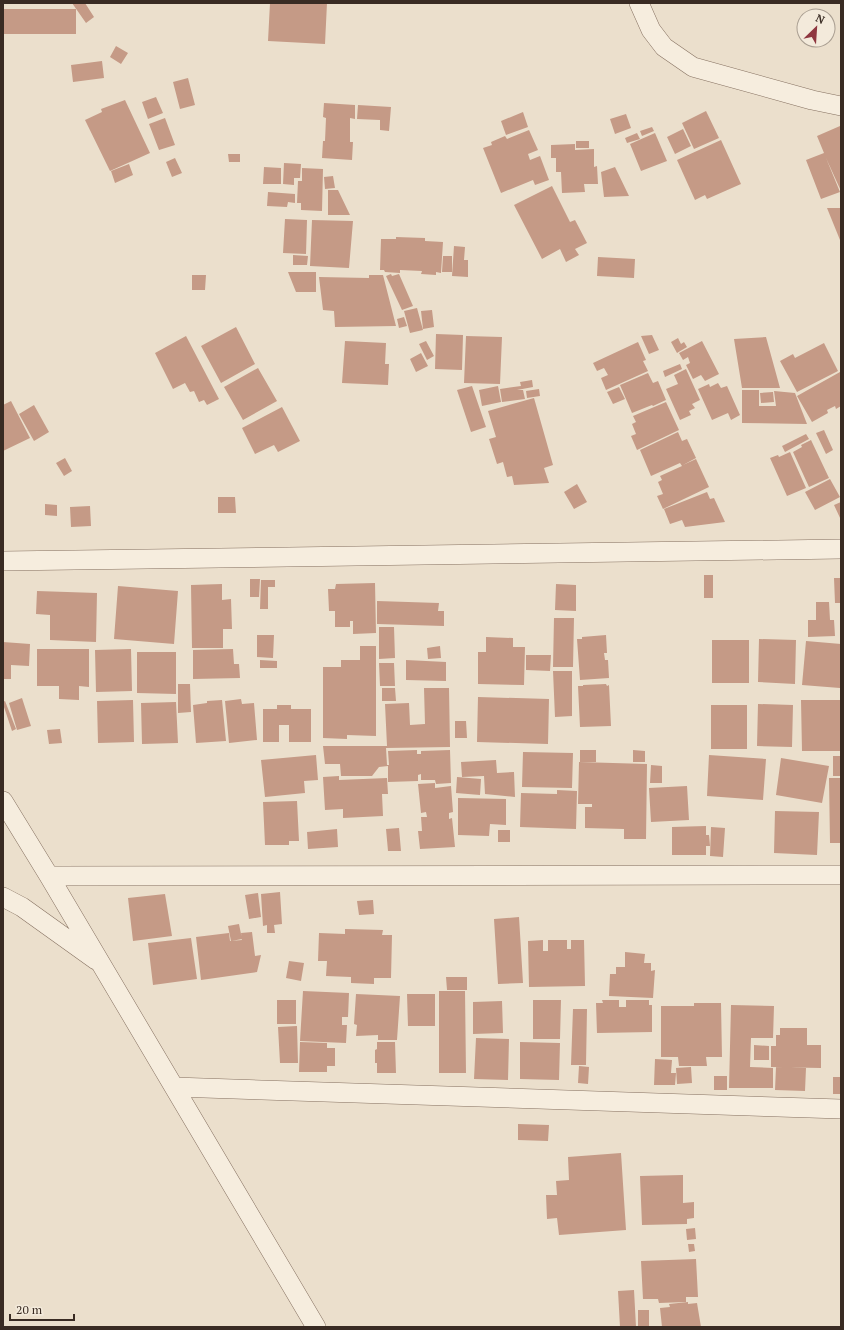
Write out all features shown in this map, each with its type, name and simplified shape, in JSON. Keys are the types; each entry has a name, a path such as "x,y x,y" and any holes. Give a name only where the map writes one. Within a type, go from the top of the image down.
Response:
{"street":[{"path":"639,3 651,30 664,47 693,67 812,100 841,106"},
{"path":"3,561 841,549"},
{"path":"3,801 316,1327"},
{"path":"49,876 841,875"},
{"path":"3,897 22,907 101,964"},
{"path":"174,1087 841,1109"}],"building":[{"path":"72,3 85,3 94,17 86,23"},
{"path":"270,3 327,3 325,44 268,41"},
{"path":"3,9 76,9 76,34 3,34"},
{"path":"116,46 128,53 121,64 110,57"},
{"path":"102,61 104,78 73,82 71,65"},
{"path":"188,78 195,105 180,109 173,82"},
{"path":"156,97 163,113 148,119 142,102"},
{"path":"125,100 150,153 110,171 85,120 102,112 101,109"},
{"path":"324,103 355,105 355,119 350,118 350,142 353,142 352,160 322,158 323,141 325,141 326,118 323,117"},
{"path":"358,105 391,107 389,131 380,130 380,120 357,119"},
{"path":"706,111 719,138 694,149 682,123"},
{"path":"523,112 528,127 506,135 501,121"},
{"path":"626,114 631,128 615,134 610,119"},
{"path":"165,118 175,145 159,150 149,124"},
{"path":"840,126 841,191 826,158 840,192 821,199 806,160 824,153 817,136"},
{"path":"652,127 654,131 642,136 640,131"},
{"path":"683,129 691,146 675,154 667,137"},
{"path":"529,130 538,150 528,154 530,160 540,156 549,180 535,185 533,180 501,193 483,148 492,145 491,142 505,136 507,139"},
{"path":"637,133 640,139 627,143 625,138"},
{"path":"655,133 667,161 641,171 630,144"},
{"path":"721,140 741,184 707,199 705,195 695,200 677,160"},
{"path":"576,141 589,141 589,148 576,148"},
{"path":"575,144 575,150 594,149 594,167 597,166 598,184 584,184 585,192 562,193 561,172 556,172 556,158 551,158 551,145"},
{"path":"228,154 240,154 240,162 229,162"},
{"path":"175,158 182,173 172,177 166,162"},
{"path":"284,163 301,164 300,178 294,178 294,185 283,184"},
{"path":"129,164 133,175 115,183 111,171"},
{"path":"264,167 281,168 281,184 263,184"},
{"path":"615,167 629,196 604,197 601,172"},
{"path":"302,168 323,169 322,211 301,210 301,203 297,203 298,181 302,181"},
{"path":"333,176 335,188 325,189 324,177"},
{"path":"552,186 570,222 575,220 587,243 575,249 579,255 566,262 560,249 542,259 514,205"},
{"path":"328,190 338,190 350,215 328,215"},
{"path":"268,192 295,194 295,203 288,202 287,207 267,206"},
{"path":"827,208 841,208 841,240 840,240"},
{"path":"285,219 307,220 306,254 283,253"},
{"path":"312,220 353,221 349,268 310,266"},
{"path":"396,237 425,238 425,241 443,242 441,273 436,272 436,275 421,274 422,271 400,270 400,273 385,272 384,270 380,270 381,239 396,239"},
{"path":"454,246 465,247 464,260 468,260 468,277 452,276"},
{"path":"293,255 308,256 307,265 293,265"},
{"path":"443,256 452,256 452,272 442,272"},
{"path":"598,257 635,259 634,278 597,276"},
{"path":"288,272 316,272 316,292 296,292"},
{"path":"391,274 392,276 399,274 413,306 402,310 386,276"},
{"path":"192,275 206,275 205,290 192,290"},
{"path":"369,275 383,275 396,326 335,327 334,311 323,310 319,277 369,278"},
{"path":"417,308 423,330 410,333 404,311"},
{"path":"432,310 434,327 423,329 421,311"},
{"path":"404,317 407,326 399,328 397,319"},
{"path":"236,327 255,364 221,383 201,346"},
{"path":"436,334 463,335 462,370 435,369"},
{"path":"652,335 659,350 649,354 641,336"},
{"path":"186,336 219,399 207,405 204,400 199,402 194,391 190,392 185,383 173,389 155,353"},
{"path":"466,336 502,337 500,384 464,383"},
{"path":"766,337 780,388 742,388 734,339"},
{"path":"678,338 681,344 684,342 687,347 677,353 671,342"},
{"path":"345,341 386,343 385,364 389,364 388,385 342,383"},
{"path":"426,341 434,356 427,360 419,344"},
{"path":"702,341 719,374 705,381 701,375 693,379 686,365 690,363 688,357 683,360 679,353"},
{"path":"638,342 646,360 643,361 648,371 606,390 601,378 608,375 604,368 597,371 593,363"},
{"path":"824,343 838,371 797,392 780,361 793,354 795,358"},
{"path":"421,353 428,366 416,372 410,359"},
{"path":"680,364 682,369 665,377 663,371"},
{"path":"258,368 277,401 243,420 224,387"},
{"path":"686,369 700,400 692,404 695,408 689,411 691,415 680,420 666,389 678,384 674,375"},
{"path":"840,372 841,406 836,409 835,406 827,410 828,413 812,422 797,396"},
{"path":"648,373 653,383 658,381 666,400 632,413 620,385"},
{"path":"532,380 533,387 517,390 523,390 525,399 502,402 500,389 521,386 520,382"},
{"path":"718,383 721,388 727,386 740,415 731,420 728,413 712,420 698,389 709,384 710,387"},
{"path":"472,386 486,427 471,432 457,390"},
{"path":"498,386 501,402 482,406 479,390"},
{"path":"619,387 625,399 613,404 607,392"},
{"path":"539,389 540,396 527,398 526,391"},
{"path":"742,390 759,390 759,406 776,406 774,391 795,393 807,424 742,423"},
{"path":"773,392 774,402 761,403 760,393"},
{"path":"534,398 553,465 544,468 549,483 514,485 512,476 507,477 503,462 497,464 489,439 496,437 488,411"},
{"path":"11,401 30,438 3,451 3,405"},
{"path":"666,402 679,430 637,450 631,436 636,434 632,424 636,422 633,416"},
{"path":"34,405 49,432 34,441 19,414"},
{"path":"282,407 300,441 278,452 274,445 255,454 242,428"},
{"path":"824,430 833,450 826,454 816,433"},
{"path":"678,432 682,441 687,439 696,458 683,465 696,459 709,487 663,509 657,496 663,494 658,482 662,480 660,476 682,466 680,463 651,476 640,450"},
{"path":"806,434 809,439 785,452 782,446"},
{"path":"811,440 829,478 809,487 793,452 802,447 801,445"},
{"path":"790,452 806,488 787,496 770,458 778,455 779,457"},
{"path":"65,458 72,471 64,476 56,463"},
{"path":"830,479 840,497 815,510 805,492"},
{"path":"577,484 587,502 574,509 564,492"},
{"path":"707,492 710,499 714,498 725,522 685,527 682,520 670,524 664,509"},
{"path":"218,497 235,497 236,513 218,513"},
{"path":"841,502 841,520 834,505"},
{"path":"45,504 57,505 57,516 45,515"},
{"path":"90,506 91,526 71,527 70,507"},
{"path":"704,575 713,575 713,598 704,598"},
{"path":"834,578 841,578 841,603 835,603"},
{"path":"250,579 260,579 259,597 250,597"},
{"path":"261,580 275,580 275,587 268,587 268,609 260,609"},
{"path":"375,583 376,633 353,634 353,621 350,621 350,627 335,627 335,611 329,611 328,589 335,589 336,584"},
{"path":"222,584 222,600 231,599 232,629 223,629 223,648 192,648 191,585"},
{"path":"556,584 576,585 576,611 555,610"},
{"path":"118,586 178,591 174,644 114,639"},
{"path":"37,591 97,593 96,642 50,640 50,615 36,614"},
{"path":"377,601 439,603 438,611 444,611 444,626 377,624"},
{"path":"816,602 829,602 830,620 834,620 835,636 808,637 808,620 816,620"},
{"path":"554,618 574,618 573,667 553,667"},
{"path":"379,627 394,627 395,658 379,659"},
{"path":"257,635 274,635 273,658 257,657"},
{"path":"606,635 607,653 604,653 605,660 608,660 609,678 580,680 577,639 582,639 582,637"},
{"path":"486,637 513,638 513,647 525,647 524,685 478,684 478,652 486,652"},
{"path":"759,639 796,640 795,684 758,682"},
{"path":"712,640 749,640 749,683 712,683"},
{"path":"806,641 841,644 840,688 802,685"},
{"path":"3,642 30,644 29,666 11,665 11,679 3,679"},
{"path":"360,646 376,646 376,736 347,735 347,739 323,738 323,667 341,667 341,660 360,660"},
{"path":"440,646 441,658 428,659 427,648"},
{"path":"37,649 89,649 89,687 79,686 79,700 59,699 59,686 37,686"},
{"path":"131,649 132,691 96,692 95,650"},
{"path":"233,649 234,664 239,664 240,678 193,679 193,650"},
{"path":"137,652 176,652 176,694 137,693"},
{"path":"526,655 551,655 550,671 526,670"},
{"path":"260,660 277,661 277,668 260,668"},
{"path":"406,660 446,662 446,681 406,680"},
{"path":"379,663 394,663 395,686 380,686"},
{"path":"553,671 572,671 572,716 555,717"},
{"path":"178,684 190,684 191,712 178,713"},
{"path":"606,684 607,686 609,685 611,726 580,727 578,686"},
{"path":"382,688 395,688 396,701 382,701"},
{"path":"424,688 449,688 450,747 386,748 387,765 389,765 388,751 417,750 417,754 421,754 421,751 450,750 451,783 436,784 435,780 421,780 421,774 418,775 418,781 388,782 388,766 379,767 372,776 341,776 340,764 325,764 323,746 387,746 385,704 409,703 410,725 425,724"},
{"path":"478,697 549,699 548,744 477,742"},
{"path":"22,698 31,726 17,730 9,703"},
{"path":"241,699 242,704 254,703 257,740 229,743 225,701"},
{"path":"133,700 134,742 98,743 97,701"},
{"path":"222,700 226,741 196,743 193,705 207,703 207,701"},
{"path":"801,700 841,700 841,751 802,751"},
{"path":"5,701 16,729 12,731 3,704"},
{"path":"176,702 178,743 142,744 141,703"},
{"path":"758,704 793,705 792,747 757,746"},
{"path":"277,705 291,705 291,709 311,709 311,742 289,742 289,725 279,725 279,742 263,742 263,709 277,709"},
{"path":"711,705 747,705 747,749 711,749"},
{"path":"455,721 466,721 467,738 455,738"},
{"path":"60,729 62,743 49,744 47,730"},
{"path":"580,750 596,750 596,762 580,762"},
{"path":"633,750 645,751 645,762 633,762"},
{"path":"523,752 573,753 572,788 522,787"},
{"path":"316,755 318,780 304,781 305,793 265,797 261,760"},
{"path":"709,755 766,759 763,800 707,796"},
{"path":"833,756 841,756 841,776 833,776"},
{"path":"781,758 829,766 822,803 776,795"},
{"path":"496,760 497,773 514,772 515,797 485,794 484,776 462,777 461,762"},
{"path":"579,762 647,764 646,839 624,839 624,829 585,828 585,807 592,807 592,804 578,804"},
{"path":"651,765 662,766 662,783 650,783"},
{"path":"339,776 339,780 387,778 388,794 382,794 383,816 343,818 343,809 325,810 323,777"},
{"path":"457,777 481,779 480,795 456,793"},
{"path":"829,778 841,778 841,843 830,843"},
{"path":"435,783 435,788 451,786 453,812 449,813 449,819 452,818 455,847 420,849 418,831 422,831 421,817 427,817 426,812 421,813 418,784"},
{"path":"687,786 689,820 651,822 649,788"},
{"path":"557,790 577,791 576,829 520,827 521,793 557,794"},
{"path":"458,798 506,799 506,825 490,824 489,836 458,835"},
{"path":"297,801 299,841 289,841 289,845 265,845 263,802"},
{"path":"775,811 819,812 817,855 774,853"},
{"path":"706,826 706,835 709,835 710,846 706,846 706,855 672,855 672,827"},
{"path":"711,827 725,828 723,857 710,856"},
{"path":"399,828 401,851 388,851 386,829"},
{"path":"337,829 338,847 308,849 307,832"},
{"path":"498,830 510,830 510,842 498,842"},
{"path":"280,892 282,924 274,925 275,933 267,933 267,925 263,926 261,894"},
{"path":"258,893 261,917 249,919 245,895"},
{"path":"165,894 172,936 133,941 128,898"},
{"path":"373,900 374,914 359,915 357,901"},
{"path":"519,917 523,983 498,984 494,919"},
{"path":"239,924 242,939 231,941 228,926"},
{"path":"345,929 383,930 382,935 392,935 391,978 374,978 374,984 351,983 351,977 326,976 327,961 318,961 319,933 345,934"},
{"path":"252,932 255,956 261,955 257,972 201,980 196,937 229,933 230,941 242,940 241,933"},
{"path":"191,938 197,979 153,985 148,943"},
{"path":"543,940 543,951 548,951 548,940 567,940 567,949 571,949 571,940 584,940 585,986 529,987 528,941"},
{"path":"625,952 645,954 644,963 651,963 651,971 655,970 653,998 609,996 610,974 616,974 616,967 625,967"},
{"path":"289,961 304,963 301,981 286,978"},
{"path":"446,977 467,977 467,990 447,990"},
{"path":"303,991 349,993 348,1017 342,1017 342,1025 347,1025 346,1043 300,1041"},
{"path":"439,991 465,991 466,1073 439,1073"},
{"path":"356,994 400,996 397,1040 378,1040 378,1035 356,1036 357,1025 354,1024"},
{"path":"407,994 435,994 435,1026 408,1026"},
{"path":"277,1000 296,1000 296,1024 277,1024"},
{"path":"533,1000 561,1000 560,1039 533,1039"},
{"path":"602,1000 619,1000 619,1007 626,1007 626,1000 649,1000 649,1005 652,1005 652,1032 597,1033 596,1003 603,1003"},
{"path":"502,1001 503,1033 473,1034 473,1002"},
{"path":"694,1003 721,1003 722,1057 706,1057 707,1066 679,1066 678,1057 661,1057 661,1006 694,1006"},
{"path":"731,1005 774,1006 773,1038 751,1038 750,1067 773,1068 773,1088 729,1088"},
{"path":"573,1009 587,1009 586,1065 571,1065"},
{"path":"297,1026 298,1063 280,1063 278,1027"},
{"path":"780,1028 807,1028 807,1045 821,1045 821,1068 771,1067 771,1046 776,1046 776,1035 780,1035"},
{"path":"476,1038 509,1039 508,1080 474,1079"},
{"path":"300,1042 327,1043 327,1048 335,1048 335,1066 327,1066 327,1072 299,1072"},
{"path":"377,1042 395,1042 396,1073 377,1073 375,1050 377,1049"},
{"path":"520,1042 560,1043 559,1080 520,1079"},
{"path":"754,1045 769,1046 769,1060 754,1060"},
{"path":"655,1059 672,1060 671,1073 676,1073 675,1085 654,1085"},
{"path":"579,1066 589,1067 588,1084 578,1083"},
{"path":"691,1067 692,1083 677,1084 676,1068"},
{"path":"776,1067 806,1068 805,1091 775,1090"},
{"path":"714,1076 727,1076 727,1090 714,1090"},
{"path":"833,1077 841,1077 841,1094 833,1094"},
{"path":"518,1124 549,1125 548,1141 518,1140"},
{"path":"621,1153 626,1230 559,1235 557,1218 547,1219 546,1195 557,1195 556,1181 569,1180 568,1157"},
{"path":"683,1175 683,1203 694,1202 694,1218 687,1219 687,1224 642,1225 640,1176"},
{"path":"695,1228 696,1239 687,1240 686,1229"},
{"path":"688,1244 694,1244 695,1251 689,1252"},
{"path":"696,1259 698,1297 686,1297 686,1302 659,1303 658,1299 643,1299 641,1261"},
{"path":"634,1290 636,1327 620,1327 618,1291"},
{"path":"688,1302 688,1304 697,1303 701,1327 662,1327 660,1308 670,1307 669,1304"},
{"path":"638,1310 649,1310 649,1326 638,1326"}]}
